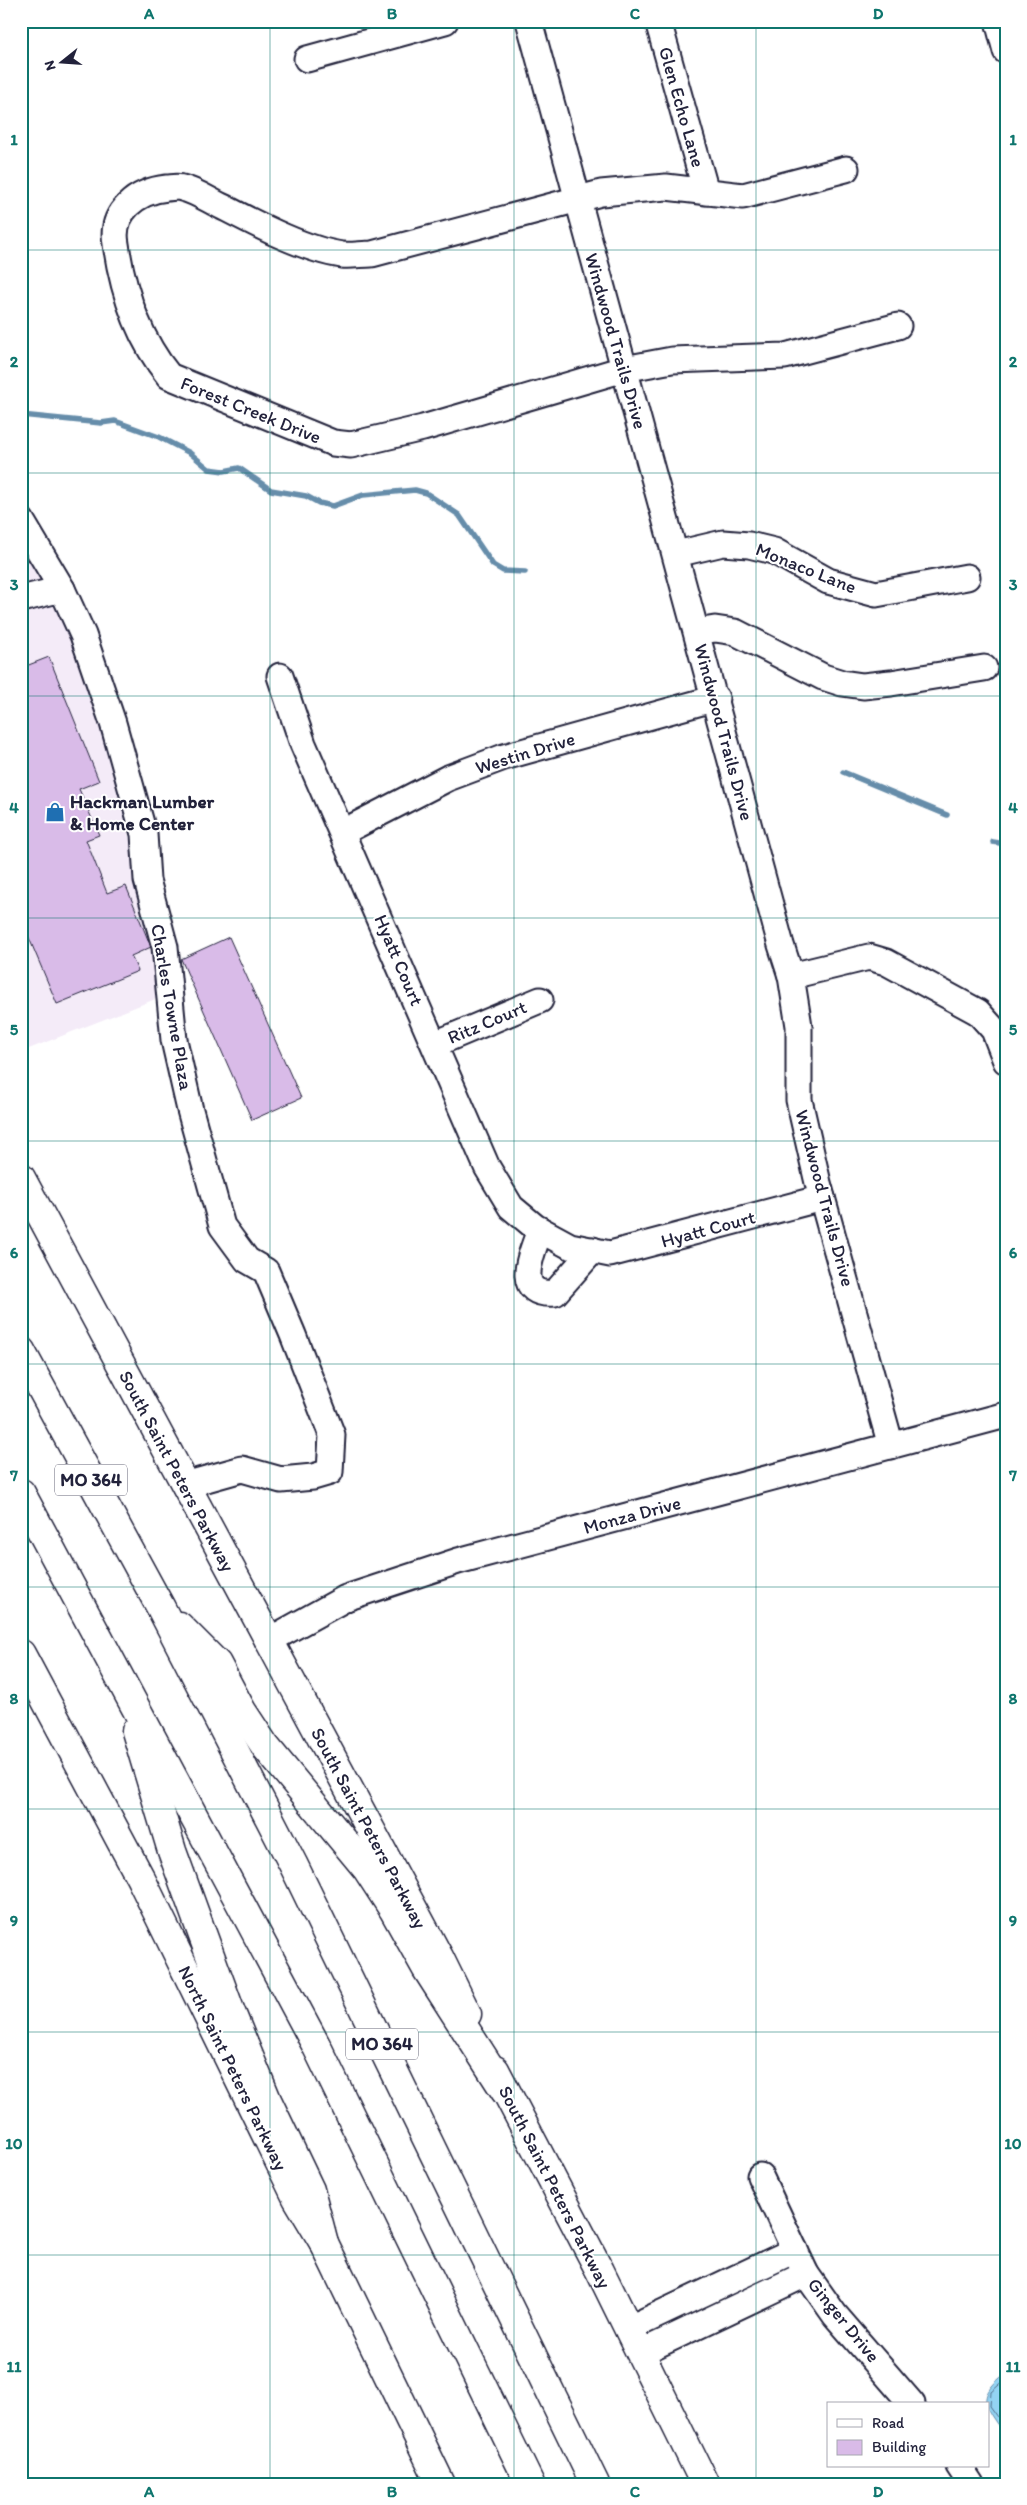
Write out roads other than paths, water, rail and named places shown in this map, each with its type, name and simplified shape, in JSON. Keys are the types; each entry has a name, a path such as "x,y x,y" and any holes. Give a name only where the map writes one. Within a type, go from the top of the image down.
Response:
{"main road":[{"name":"South Saint Peters Parkway","path":"21,1178 439,1958 705,2484"},
{"name":"MO 364","path":"21,1351 161,1608 302,1882 595,2484"},
{"name":"MO 364","path":"21,1493 316,2045 530,2484"},
{"path":"161,1608 217,1664 242,1711 265,1746 367,1868 393,1909 426,1968 506,2091"},
{"name":"North Saint Peters Parkway","path":"21,1654 141,1879 297,2198 324,2243 442,2484"},
{"path":"120,1677 175,1860 246,2054 310,2190 324,2243"}],"street":[{"path":"307,59 445,21"},
{"name":"Windwood Trails Drive","path":"529,21 576,200 716,698 781,945 792,976 799,1026 799,1100 822,1198 892,1446"},
{"name":"Glen Echo Lane","path":"658,21 706,192"},
{"path":"998,21 1006,51"},
{"name":"Forest Creek Drive","path":"846,169 743,196 666,187 601,193 372,254 342,255 316,248 262,227 181,187 153,190 137,197 121,213 113,231 120,271 131,310 156,360 168,376 333,443 351,445 423,428 624,369 672,360 785,356 898,326"},
{"name":"Charles Towne Plaza","path":"21,520 62,589 83,635 113,723 144,834 147,880 165,947 174,1040 190,1110 222,1226 247,1260 266,1272 293,1334 332,1436 330,1472 313,1477 281,1480 242,1469 185,1485"},
{"name":"Monaco Lane","path":"676,554 723,543 749,545 774,551 828,581 876,594 967,577"},
{"path":"21,599 62,589"},
{"path":"697,632 715,629 735,632 822,677 842,683 863,686 984,668"},
{"name":"Hyatt Court","path":"280,676 304,744 487,1167 511,1207 540,1230 570,1246 610,1254 822,1198"},
{"name":"Westin Drive","path":"343,832 448,778 504,757 716,698"},
{"path":"792,976 869,957 886,962 978,1012 994,1030 1006,1061"},
{"name":"Ritz Court","path":"435,1044 540,1000"},
{"path":"540,1230 526,1274 531,1286 540,1292 555,1293 592,1250"},
{"name":"Monza Drive","path":"268,1641 346,1598 458,1561 1006,1416"},
{"name":"Ginger Drive","path":"760,2176 806,2274 835,2315 910,2402"},
{"path":"628,2329 796,2250"},
{"path":"640,2353 806,2274"},
{"path":"961,2468 971,2484"}],"water":[{"path":"1006,2373 1006,2437 990,2412 990,2402 986,2402 989,2390"}],"waterway":[{"path":"21,415 101,423 115,421 159,437 190,453 209,469 224,471 239,468 271,490 306,496 319,503 333,506 363,495 415,490 426,493 459,515 493,565 503,571 525,572"},
{"path":"843,772 947,815"},
{"path":"993,842 1006,844"}],"place":[{"name":"Hackman Lumber & Home Center","path":"55,812"}]}
